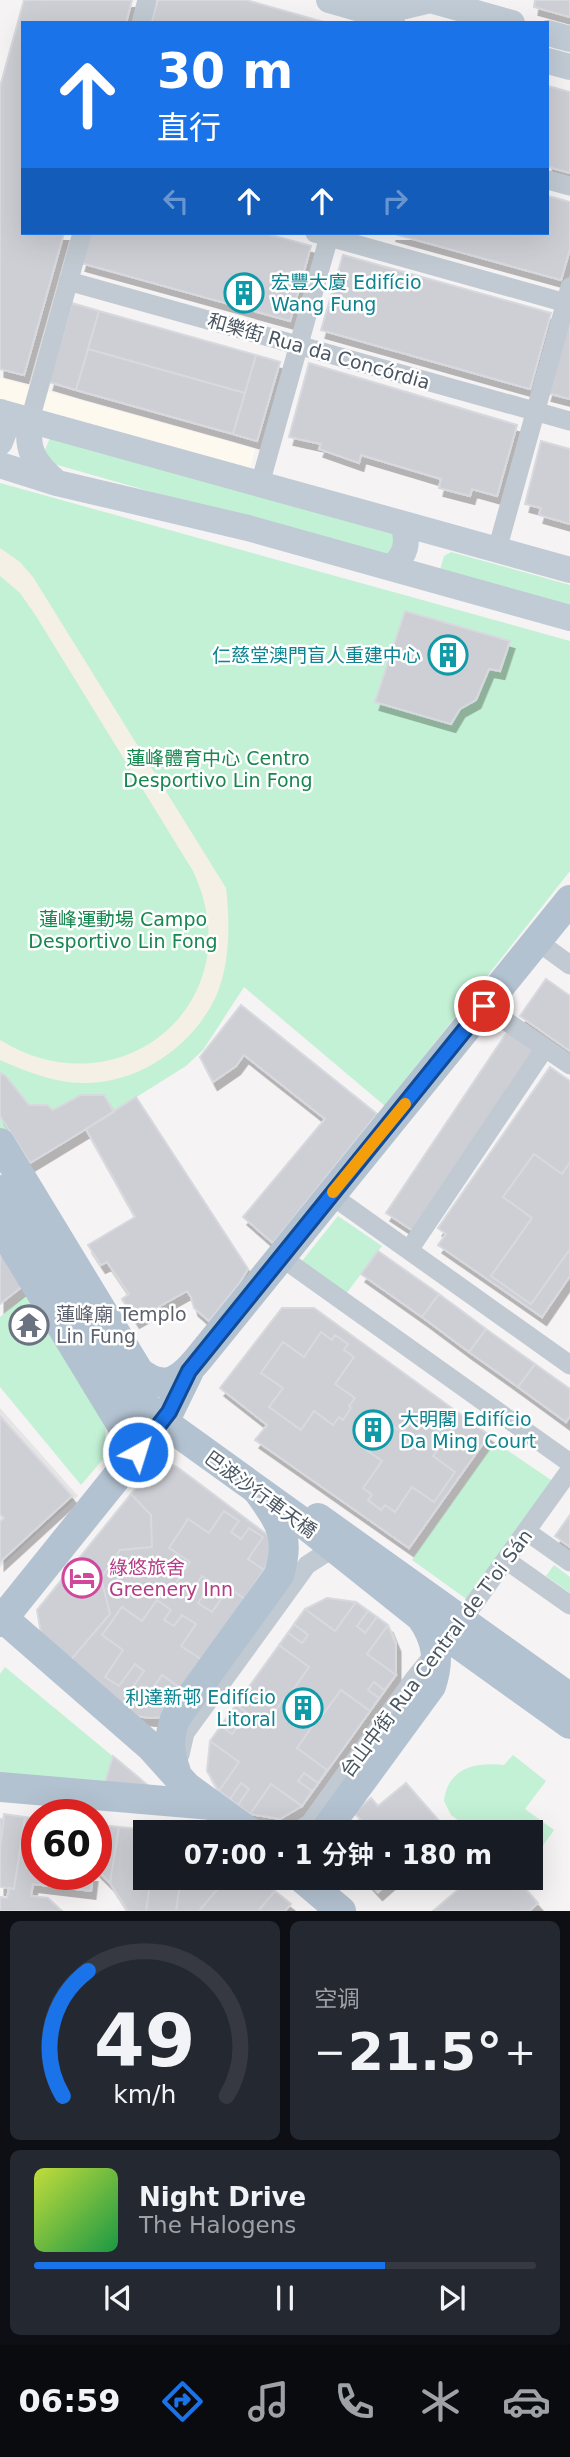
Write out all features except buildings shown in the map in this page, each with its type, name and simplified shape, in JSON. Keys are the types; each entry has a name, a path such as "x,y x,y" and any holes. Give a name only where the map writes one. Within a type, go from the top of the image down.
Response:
{"main road":[{"path":"329,0 392,19 430,0 505,21"},
{"path":"549,33 570,39"},
{"path":"549,61 570,67"},
{"path":"0,442 5,429 1,412 570,570"},
{"path":"30,420 28,438 32,455 41,470 57,483"},
{"path":"0,466 57,483 248,528 570,618"},
{"path":"391,568 404,553 407,543 403,524"},
{"path":"233,1820 181,1779 151,1746 2,1620 169,1412 189,1371 570,900"},
{"path":"0,1143 139,1372 158,1383 180,1378 189,1371"},
{"path":"0,1175 4,1207 134,1456"},
{"name":"巴波沙行車天橋","path":"4,1207 114,1372 138,1400 166,1424 302,1522 421,1617 570,1724"},
{"path":"169,1412 570,1698"},
{"path":"181,1779 170,1755 169,1736 175,1718 279,1575 285,1557 285,1539 279,1521 257,1490"},
{"path":"332,1820 431,1686 437,1668 437,1650 431,1632 421,1617"},
{"path":"0,1787 213,1805"},
{"path":"316,1890 341,1911"}],"street":[{"path":"142,21 147,0"},
{"path":"549,180 570,186"},
{"path":"30,420 81,235"},
{"path":"260,484 325,235"},
{"path":"329,235 569,298 496,550"},
{"name":"和樂街 Rua da Concórdia","path":"68,281 570,421"},
{"path":"537,941 570,965"},
{"path":"484,1006 570,1065"},
{"path":"409,1250 545,1048"},
{"path":"331,1195 570,1365"},
{"path":"281,1257 570,1463"},
{"name":"台山中街 Rua Central de T'oi Sán","path":"312,1820 414,1679 462,1621 570,1470"},
{"path":"526,1531 570,1562"},
{"path":"181,1779 180,1751 186,1733 307,1566 324,1554 344,1549 364,1551"},
{"path":"506,1560 570,1605"}],"shaded area":[{"path":"0,378 255,449 249,474 0,404"},
{"path":"0,1408 78,1496 0,1567"}],"green space":[{"path":"51,436 395,535 391,560 47,462 43,454"},
{"name":"蓮峰體育中心 Centro Desportivo Lin Fong","path":"0,483 570,641 570,871 385,1106 244,987 203,1050 186,1066 23,1168 0,1128"},
{"path":"451,552 570,585 570,611 440,570 444,556"},
{"path":"338,1216 382,1246 346,1294 302,1261"},
{"path":"31,1291 106,1423 104,1458 81,1485 0,1387 0,1317"},
{"path":"495,1442 557,1484 472,1603 412,1560"},
{"path":"554,1565 570,1577 570,1593 546,1576"},
{"path":"5,1667 156,1792 0,1777 0,1674"},
{"path":"513,1755 546,1781 525,1809 540,1820 458,1820 451,1815 444,1801 451,1781 457,1774 474,1766 504,1765"},
{"path":"543,1822 554,1830 543,1846"}],"sand":[{"path":"0,548 20,562 33,577 226,888 227,956 217,994 207,1012 181,1044 164,1057 147,1068 107,1081 65,1082 21,1069 0,1060 0,1040 45,1059 90,1063 130,1054 165,1032 191,1002 206,963 207,919 193,871 36,616 20,593 0,576"}],"slow traffic":[{"path":"333,1192 405,1104"}],"place":[{"name":"宏豐大廈 Edifício Wang Fung","path":"244,293"},
{"name":"仁慈堂澳門盲人重建中心","path":"448,655"},
{"name":"蓮峰廟 Templo Lin Fung","path":"29,1325"},
{"name":"大明閣 Edifício Da Ming Court","path":"373,1430"},
{"name":"綠悠旅舍 Greenery Inn","path":"82,1578"},
{"name":"利達新邨 Edifício Litoral","path":"303,1708"}],"route":[{"path":"138,1452 169,1412 189,1371 484,1006"}],"park label":[{"name":"蓮峰運動場 Campo Desportivo Lin Fong","path":"123,930"}]}
